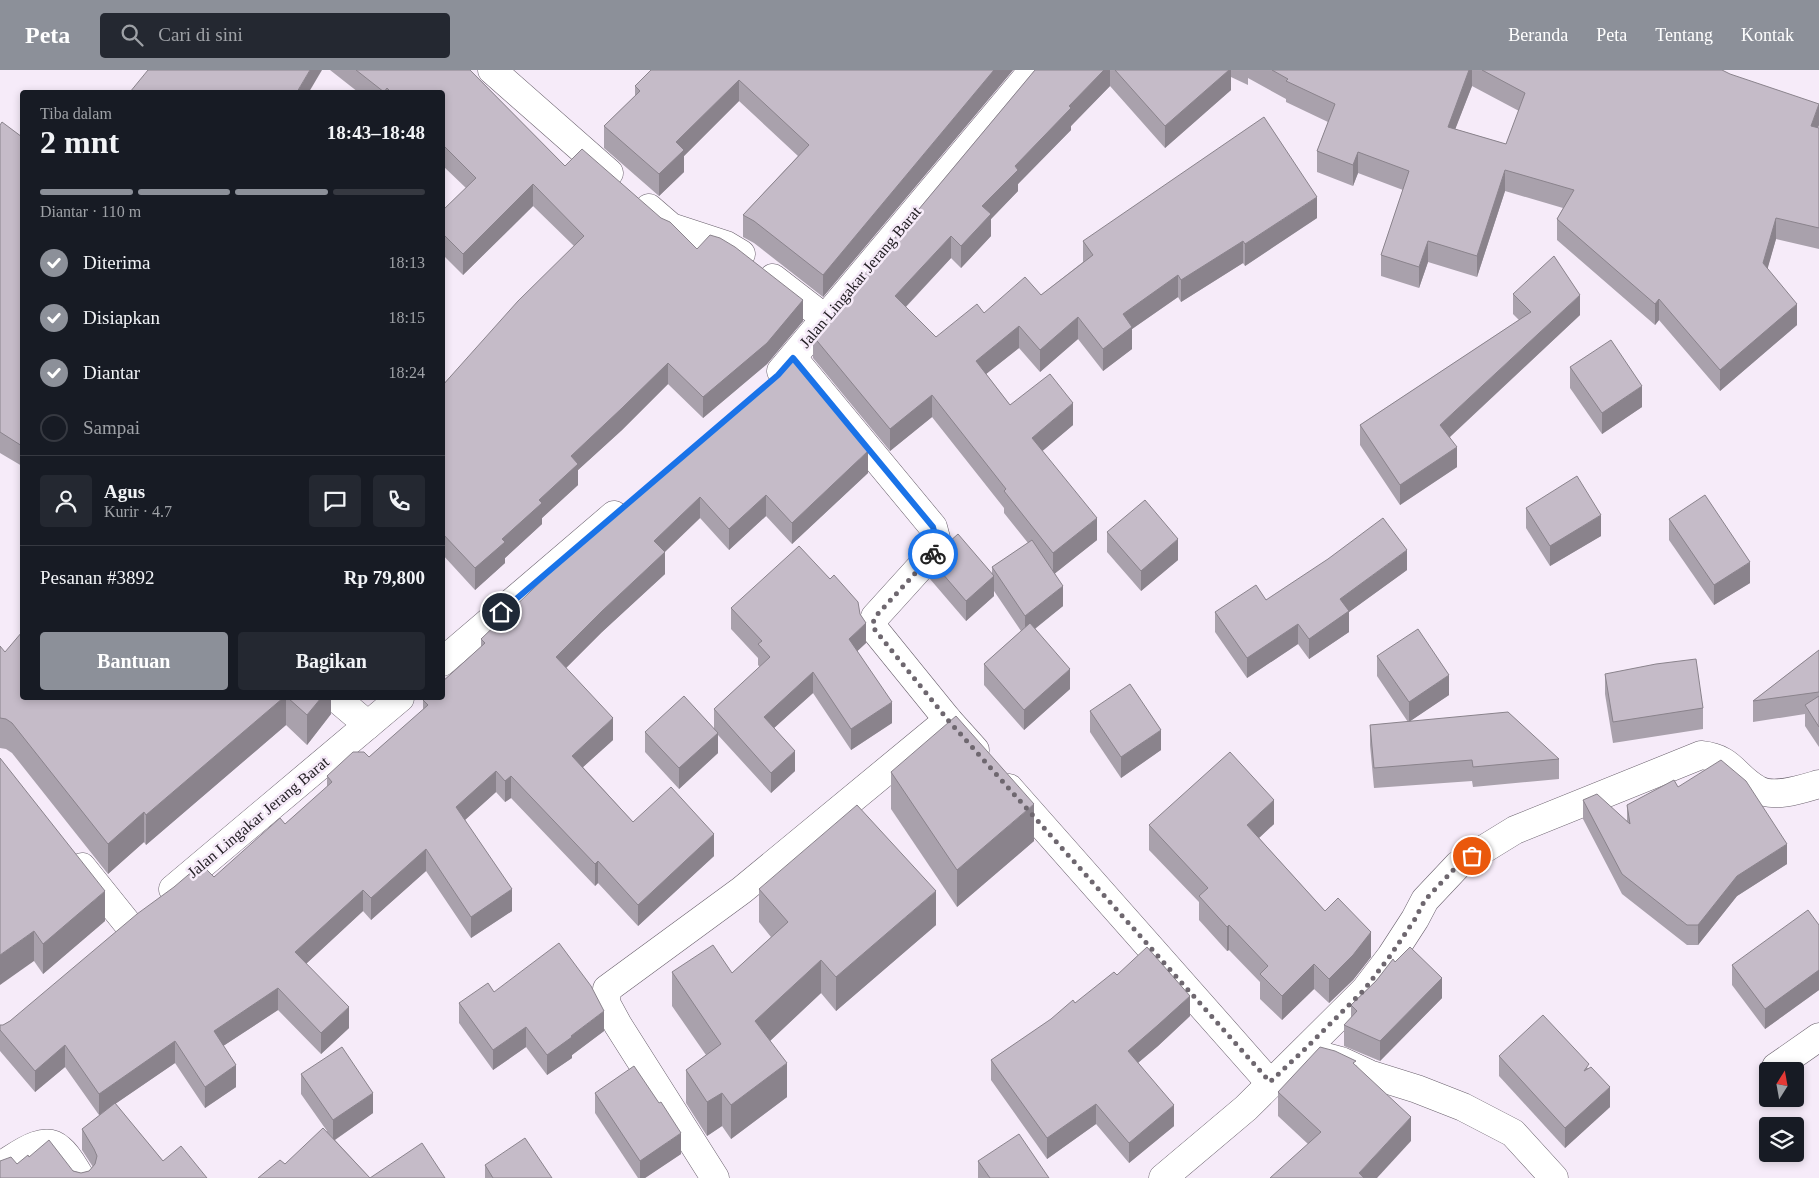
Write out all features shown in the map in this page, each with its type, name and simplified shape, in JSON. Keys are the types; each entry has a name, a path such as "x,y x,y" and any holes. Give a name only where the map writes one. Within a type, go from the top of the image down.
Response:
{"street":[{"path":"492,70 671,227 726,245 744,255 826,319"},
{"name":"Jalan Lingakar Jerang Barat","path":"763,388 793,358 1033,70"},
{"path":"793,358 933,527 937,542 933,554 875,617 873,623 875,630 948,720 1270,1082"},
{"path":"445,659 636,496"},
{"path":"338,700 368,725"},
{"name":"Jalan Lingakar Jerang Barat","path":"66,847 119,930 153,904 398,700"},
{"path":"715,1178 618,1025 606,1003 607,989 742,890 948,720"},
{"path":"1163,1178 1246,1108 1364,990 1390,956 1415,919 1425,900 1439,883 1458,865 1515,830 1701,755 1717,757 1730,765 1758,790 1767,793 1792,792 1819,784"},
{"path":"1783,1062 1819,1037"},
{"path":"1304,1050 1341,1061 1369,1074 1417,1088 1513,1133 1554,1178"},
{"path":"0,1166 40,1142 52,1143 61,1149 81,1178"}],"building":[{"path":"148,70 310,70 298,90 132,90"},
{"path":"356,70 470,70 565,166 582,149 661,218 670,222 697,249 710,235 720,238 735,247 803,300 767,343 703,397 668,363 571,456 578,464 539,500 542,503 502,539 505,542 475,568 445,536 445,383 518,301 584,236 533,184 463,254 445,236 445,208 476,178 445,147 445,90 389,90 387,88 381,90"},
{"path":"651,70 994,70 823,275 754,221 743,215 809,145 739,80 676,142 684,150 659,174 604,126 640,91 635,86"},
{"path":"1035,70 1104,70 1069,106 1071,108 1015,166 1018,170 982,206 991,214 961,246 951,236 895,296 936,337 977,304 984,313 1025,277 1041,295 1093,255 1083,241 1264,117 1317,197 1245,244 1243,241 1181,280 1178,275 1123,314 1132,327 1103,349 1078,317 1040,350 1019,326 976,361 1010,405 1050,374 1073,403 1032,438 1097,518 1053,553 1004,491 1006,489 932,395 890,429 813,336"},
{"path":"1115,70 1229,70 1165,126"},
{"path":"1272,70 1469,70 1448,127 1506,144 1525,93 1482,70 1722,70 1819,104 1811,126 1819,128 1819,228 1776,218 1763,263 1797,304 1720,370 1659,299 1655,304 1557,219 1574,190 1505,170 1477,256 1428,241 1419,267 1381,255 1409,171 1358,152 1353,165 1317,151 1335,104 1286,81 1288,79"},
{"path":"2,122 20,136 20,445 0,432 0,125"},
{"path":"1554,256 1580,295 1440,425 1457,447 1400,485 1360,425 1531,312 1513,294"},
{"path":"1611,340 1642,386 1602,413 1570,367"},
{"path":"793,361 868,451 792,523 766,495 729,529 700,497 654,541 665,552 556,657 613,718 572,756 633,822 671,787 714,834 638,905 598,861 595,864 511,776 505,781 496,771 456,807 512,889 471,917 426,849 371,898 363,890 295,952 349,1007 321,1033 278,988 214,1031 236,1065 205,1087 175,1041 99,1094 65,1045 35,1071 0,1030 0,1025 10,1021 137,914 174,887 201,864 214,877 280,818 285,824 332,782 327,776 353,752 364,752 369,757 428,705 423,700 445,700 445,679 485,643 481,639 595,530"},
{"path":"1577,476 1601,515 1550,546 1526,508"},
{"path":"1705,495 1750,562 1714,585 1669,519"},
{"path":"1145,500 1178,539 1141,571 1107,532"},
{"path":"1383,518 1407,550 1340,599 1349,611 1309,639 1298,624 1247,658 1215,612 1256,585 1266,600 1328,559"},
{"path":"958,534 994,576 966,601 930,559"},
{"path":"1032,540 1063,586 1025,616 992,567"},
{"path":"799,546 830,579 834,575 858,602 860,614 866,623 849,639 892,702 851,729 813,672 764,717 795,751 771,773 714,709 770,657 758,644 762,641 731,608"},
{"path":"1030,623 1070,669 1024,710 984,664"},
{"path":"1418,629 1449,675 1409,702 1377,656"},
{"path":"20,634 20,700 281,700 146,815 144,812 108,844 12,723 0,718 0,646 5,652"},
{"path":"1819,650 1819,692 1753,701"},
{"path":"1696,659 1703,708 1613,722 1605,674 1656,664"},
{"path":"1130,684 1161,730 1121,757 1090,711"},
{"path":"684,696 718,733 679,768 645,732"},
{"path":"1819,696 1819,727 1805,705"},
{"path":"290,700 319,700 307,715"},
{"path":"1508,712 1559,759 1473,767 1472,760 1374,768 1370,725"},
{"path":"956,716 1034,804 957,870 891,772"},
{"path":"1230,752 1274,800 1247,825 1325,911 1338,898 1371,932 1353,955 1329,979 1314,964 1282,996 1260,974 1268,966 1229,925 1227,927 1199,896 1208,888 1149,825"},
{"path":"0,758 105,891 43,944 34,931 0,955"},
{"path":"1721,760 1746,781 1787,844 1737,876 1698,925 1687,925 1622,874 1583,800 1597,794 1630,824 1627,805 1674,780 1678,787"},
{"path":"857,805 936,891 836,977 821,960 755,1021 787,1063 731,1105 722,1093 707,1102 686,1070 721,1044 672,972 713,945 732,973 788,922 759,889"},
{"path":"1808,910 1819,925 1819,970 1765,1009 1732,965"},
{"path":"559,943 591,986 604,1011 547,1055 526,1027 493,1050 459,1003 488,983 494,992"},
{"path":"1147,947 1190,996 1128,1051 1174,1105 1129,1143 1096,1104 1047,1138 991,1060 1051,1019 1073,1000 1075,1003 1114,972 1117,975"},
{"path":"1410,947 1442,978 1380,1041 1344,1025 1357,1011 1351,1005 1376,981 1393,959 1395,962"},
{"path":"1543,1015 1589,1064 1584,1071 1591,1067 1610,1087 1565,1128 1499,1056"},
{"path":"342,1047 373,1093 333,1120 301,1074"},
{"path":"1320,1047 1335,1051 1356,1061 1353,1063 1411,1117 1359,1173 1364,1178 1270,1178 1321,1132 1278,1092"},
{"path":"634,1066 681,1133 640,1161 595,1093"},
{"path":"115,1103 163,1161 181,1146 207,1178 0,1178 0,1161 11,1157 17,1164 28,1155 29,1157 49,1140 73,1171 81,1173 89,1171 95,1164 97,1156 82,1129"},
{"path":"323,1128 370,1178 258,1178 280,1160 285,1164"},
{"path":"1019,1134 1049,1178 990,1178 978,1161"},
{"path":"525,1138 552,1178 493,1178 485,1165"},
{"path":"422,1143 445,1178 370,1178"}],"way so far":[{"path":"933,554 875,617 873,623 875,630 948,720 1270,1082 1364,990 1390,956 1415,919 1425,900 1458,865 1472,856"}],"route":[{"path":"501,612 778,375 793,358 933,527 937,542 933,554"}]}
